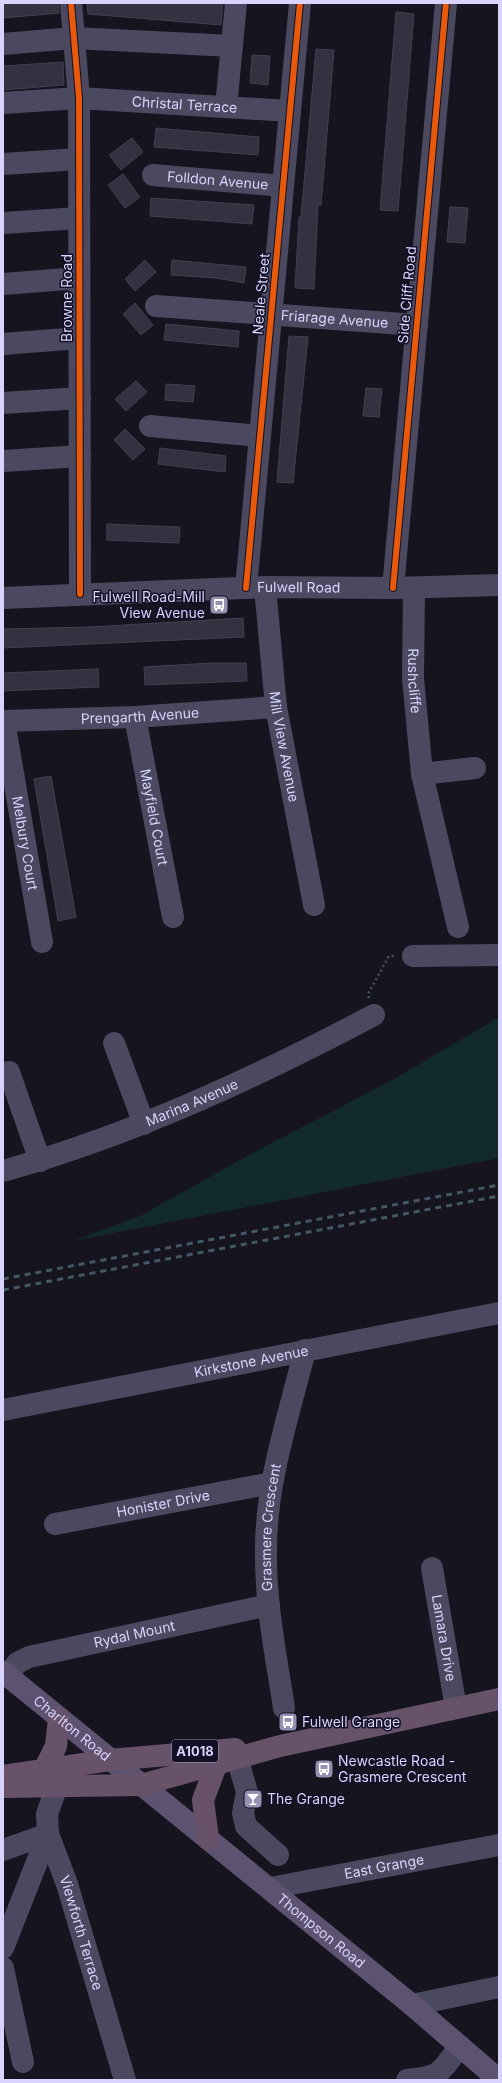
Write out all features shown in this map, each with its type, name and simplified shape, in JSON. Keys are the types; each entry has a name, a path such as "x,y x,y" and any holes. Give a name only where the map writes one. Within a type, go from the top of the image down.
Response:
{"highway":[{"name":"A1018","path":"3,1776 141,1785 280,1746 499,1699"},
{"path":"50,1778 59,1719"},
{"name":"A1018","path":"3,1787 50,1778 110,1760 174,1753 280,1746"},
{"path":"208,1839 203,1800 227,1761"}],"main road":[{"name":"Charlton Road","path":"6,1674 141,1785"},
{"name":"Thompson Road","path":"141,1785 270,1888 412,2005 499,2080"}],"street":[{"name":"Browne Road","path":"71,3 79,98 80,159 80,594"},
{"path":"226,107 236,3"},
{"name":"Neale Street","path":"256,587 260,436 300,3"},
{"name":"Side Cliff Road","path":"403,588 417,325 446,3"},
{"path":"3,44 74,38 232,46"},
{"name":"Christal Terrace","path":"3,103 79,98 290,111"},
{"path":"3,164 80,159"},
{"name":"Folldon Avenue","path":"153,175 283,186"},
{"path":"3,223 80,218"},
{"path":"3,284 79,278"},
{"name":"Friarage Avenue","path":"156,306 417,325"},
{"path":"3,344 79,338"},
{"path":"3,403 80,398"},
{"path":"150,426 260,436"},
{"path":"3,462 80,456"},
{"name":"Fulwell Road","path":"3,598 256,587 403,588 499,585"},
{"name":"Mill View Avenue","path":"256,587 276,707 314,905"},
{"name":"Rushcliffe","path":"403,588 422,774 458,927"},
{"name":"Prengarth Avenue","path":"4,721 135,717 276,707"},
{"name":"Mayfield Court","path":"135,717 173,917"},
{"name":"Melbury Court","path":"4,721 42,942"},
{"path":"422,774 475,768"},
{"path":"424,960 499,955"},
{"name":"Marina Avenue","path":"3,1171 40,1160 144,1124 214,1096 295,1057 374,1015"},
{"path":"114,1043 144,1124"},
{"path":"9,1072 40,1160"},
{"name":"Kirkstone Avenue","path":"3,1410 499,1313"},
{"name":"Grasmere Crescent","path":"284,1708 269,1605 266,1548 272,1483 305,1350"},
{"name":"Honister Drive","path":"55,1524 272,1483"},
{"name":"Lamara Drive","path":"432,1568 456,1708"},
{"name":"Rydal Mount","path":"6,1674 17,1662 29,1657 269,1605"},
{"path":"227,1761 247,1792 243,1813 246,1826 278,1854"},
{"name":"Viewforth Terrace","path":"50,1778 47,1814 48,1834 67,1884 125,2080"},
{"path":"3,1850 48,1834"},
{"path":"3,1948 48,1834"},
{"name":"East Grange","path":"270,1888 499,1845"},
{"path":"3,1968 7,2013 23,2062"},
{"path":"412,2005 499,1987"},
{"path":"407,2080 430,2078 442,2070 460,2046"}],"path":[{"path":"374,1015 368,994 388,956 424,960"}],"green space":[{"path":"499,1017 499,1158 73,1241 142,1215 247,1156 396,1078"}],"building":[{"path":"3,3 59,3 59,13 3,18"},
{"path":"87,3 223,3 221,25 88,14"},
{"path":"396,12 414,14 398,211 380,210"},
{"path":"316,49 334,50 321,205 318,205 314,289 295,288 299,217 301,217"},
{"path":"252,55 270,56 268,85 250,83"},
{"path":"63,62 64,85 3,90 3,66"},
{"path":"156,128 259,137 258,155 154,147"},
{"path":"132,138 143,152 121,170 109,155"},
{"path":"123,174 140,197 125,208 108,185"},
{"path":"151,198 254,205 252,224 150,216"},
{"path":"450,207 468,208 465,243 447,242"},
{"path":"145,260 156,272 135,291 125,279"},
{"path":"172,260 246,267 244,283 216,278 171,275"},
{"path":"135,303 153,325 141,335 123,314"},
{"path":"166,324 239,331 238,347 164,340"},
{"path":"289,336 308,337 293,483 277,482"},
{"path":"136,381 147,392 126,411 115,399"},
{"path":"166,384 195,386 193,402 165,400"},
{"path":"366,388 382,389 379,417 363,416"},
{"path":"125,429 145,449 133,460 114,440"},
{"path":"160,448 226,456 225,472 158,464"},
{"path":"107,524 180,527 179,543 107,540"},
{"path":"243,618 244,637 3,648 3,629 91,627"},
{"path":"211,663 246,663 247,681 145,685 144,667"},
{"path":"98,669 99,687 3,691 3,673"},
{"path":"51,776 76,917 58,921 34,779"}],"railway":[{"path":"3,1279 499,1185"},
{"path":"3,1290 499,1196"}],"cycle path":[{"path":"71,3 79,98 80,594"},
{"path":"246,588 300,3"},
{"path":"393,588 446,3"}],"place":[{"name":"Fulwell Road-Mill View Avenue","path":"219,605"},
{"name":"Fulwell Grange","path":"288,1722"},
{"name":"Newcastle Road - Grasmere Crescent","path":"324,1769"},
{"name":"The Grange","path":"253,1799"}]}
